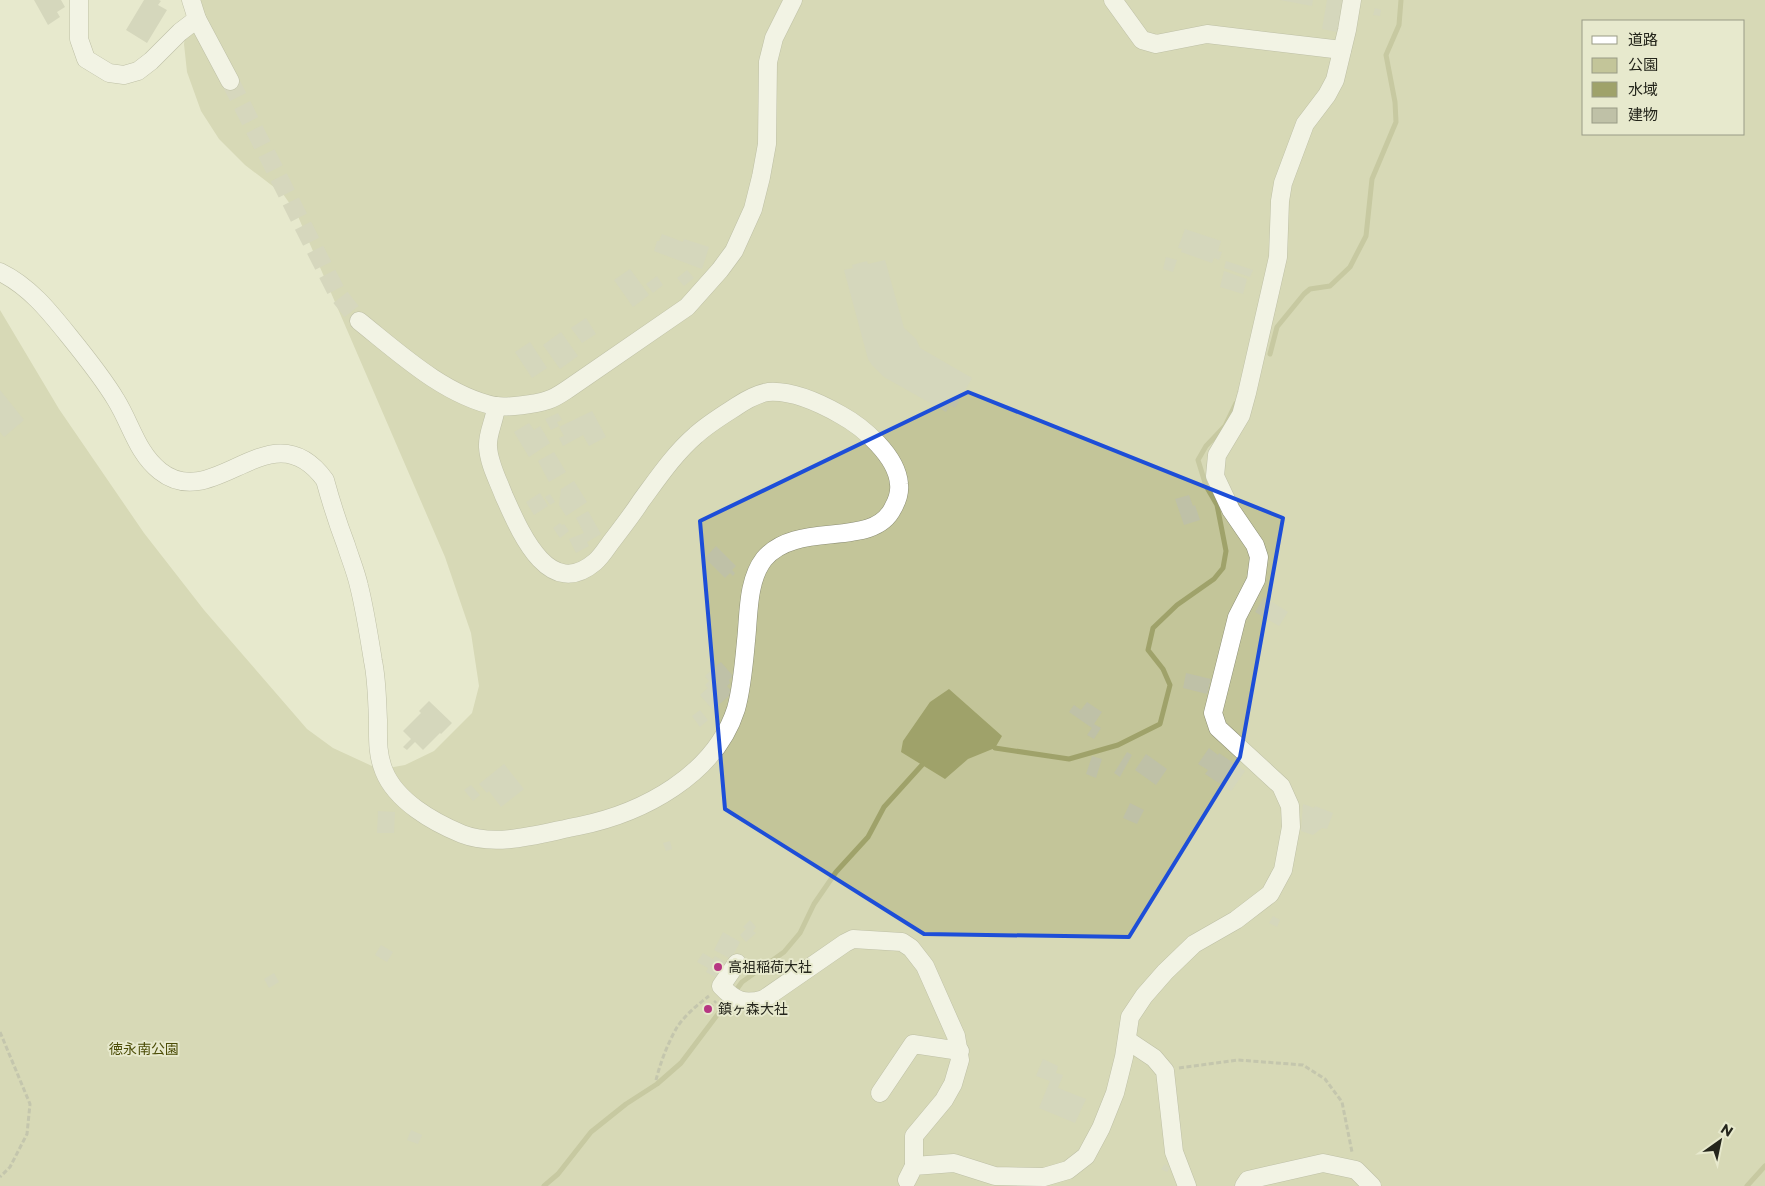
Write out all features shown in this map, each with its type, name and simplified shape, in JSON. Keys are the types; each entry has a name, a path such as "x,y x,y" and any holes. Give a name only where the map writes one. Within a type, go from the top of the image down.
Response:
{"street":[{"path":"79,0 79,39 86,59 108,73 124,75 138,72 196,19"},
{"path":"191,0 196,19 230,82"},
{"path":"359,321 413,365 460,394 496,406 513,406 548,400 568,389 687,307 734,251 753,208 767,144 768,62 774,38 793,0"},
{"path":"1113,0 1142,40 1156,44 1207,34 1342,50"},
{"path":"737,962 721,986 740,1001 752,1002 764,999 845,943 854,939 902,942 911,948 925,966 956,1036 960,1060 953,1084 944,1100 914,1136 910,1173 954,1163 995,1176 1044,1178 1068,1170 1086,1156 1102,1128 1115,1093 1127,1040 1130,1017 1144,996 1194,944 1236,920 1270,894 1283,870 1291,827 1290,806 1282,786 1218,728 1213,712 1237,617 1256,580 1259,557 1255,545 1231,510 1215,476 1217,456 1241,415 1248,393 1278,257 1280,201 1283,183 1305,124 1328,95 1335,80 1352,0"},
{"path":"0,272 23,285 50,312 90,361 117,401 143,454 159,471 173,480 192,483 208,480 258,457 275,454 291,455 313,466 319,472 325,480 358,582 374,666 378,748 384,773 400,795 419,810 464,835 483,840 529,835 597,822 621,814 650,800 684,780 697,769 711,755 736,709 744,663 752,589 756,573 764,560 774,549 797,539 868,529 882,524 895,505 900,483 896,470 887,456 873,438 858,425 835,412 796,395 768,392 749,398 696,435 664,469 596,562 580,572 564,574 550,570 529,546 515,521 492,465 488,449 489,434 495,418 496,406"},
{"path":"1127,1040 1154,1058 1165,1071 1174,1152 1187,1186"},
{"path":"880,1093 913,1044 960,1051"},
{"path":"1244,1186 1248,1180 1324,1163 1356,1170 1372,1186"}],"path":[{"path":"656,1080 676,1028 699,1004 721,986"},
{"path":"0,1032 30,1104 27,1134 10,1167 0,1177"},
{"path":"1165,1071 1238,1060 1303,1065 1325,1079 1342,1102 1356,1170"}],"highlighted area":[{"path":"968,392 1283,518 1240,757 1129,937 924,934 725,809 700,521"}],"green space":[{"name":"徳永南公園","path":"191,0 1765,0 1765,1186 0,1186 0,310 59,409 144,533 204,610 307,729 333,748 372,766 388,768 405,765 434,751 472,713 479,686 471,633 445,557 297,214 283,194 245,165 219,139 201,111 187,72 184,44"}],"water":[{"path":"949,689 1002,736 995,748 968,759 945,779 901,752 903,741 930,702"}],"building":[{"path":"34,0 61,0 65,7 57,12 60,17 48,25"},
{"path":"144,0 159,0 161,1 158,5 167,10 147,43 126,30"},
{"path":"1280,0 1313,0 1312,6"},
{"path":"1327,0 1343,0 1337,32 1322,29"},
{"path":"1375,8 1381,10 1380,16 1373,15"},
{"path":"1185,229 1221,241 1218,251 1222,252 1219,260 1214,258 1212,263 1181,252 1182,249 1178,248"},
{"path":"662,234 683,242 684,239 709,247 702,269 654,251 657,241 659,241"},
{"path":"1166,257 1177,260 1173,272 1163,269"},
{"path":"885,260 904,328 916,339 920,348 972,378 955,408 950,405 946,412 884,377 868,359 844,270 853,268 852,265 867,261 868,264"},
{"path":"1226,261 1253,270 1250,277 1224,268"},
{"path":"630,269 649,295 633,307 614,280"},
{"path":"687,270 694,278 684,286 677,278"},
{"path":"1224,271 1247,279 1243,294 1220,287"},
{"path":"657,276 663,285 653,293 646,284"},
{"path":"586,318 596,334 582,343 571,328"},
{"path":"561,332 578,356 560,369 543,345"},
{"path":"530,342 547,368 532,378 515,352"},
{"path":"0,390 24,420 4,437 0,432"},
{"path":"592,411 606,437 589,446 583,435 563,446 559,438 564,436 559,427"},
{"path":"558,413 562,420 557,422 559,426 551,430 545,419"},
{"path":"529,423 534,430 540,426 550,443 529,457 514,432"},
{"path":"554,452 566,472 549,482 538,461"},
{"path":"574,481 587,502 566,516 559,505 561,489"},
{"path":"540,493 548,506 534,515 526,502"},
{"path":"550,494 555,502 550,505 545,497"},
{"path":"1189,495 1200,520 1184,525 1175,499"},
{"path":"588,511 601,534 587,542 589,546 576,553 569,539 584,533 576,518"},
{"path":"560,523 564,524 569,531 560,538 553,528"},
{"path":"716,546 736,566 732,570 735,573 733,576 730,573 725,578 705,558"},
{"path":"1264,597 1288,612 1279,626 1255,612"},
{"path":"721,662 733,676 727,686 731,694 713,710 700,695 708,688 705,685 709,681 705,676"},
{"path":"1186,673 1211,679 1207,694 1183,688"},
{"path":"429,701 452,723 423,750 415,742 407,750 403,747 411,739 403,731 421,713 419,711"},
{"path":"1087,702 1102,712 1094,724 1101,728 1094,739 1087,735 1092,728 1069,712 1074,705 1081,710"},
{"path":"700,710 708,720 700,727 692,716"},
{"path":"1209,748 1245,771 1231,791 1205,774 1208,770 1198,764"},
{"path":"1127,752 1132,755 1120,777 1114,773"},
{"path":"1146,754 1167,769 1156,785 1135,770"},
{"path":"1092,756 1102,759 1096,778 1086,774"},
{"path":"504,764 524,789 501,807 489,791 487,793 479,784"},
{"path":"471,785 480,795 473,801 464,790"},
{"path":"1130,803 1144,810 1137,824 1123,818"},
{"path":"1303,804 1314,808 1315,806 1333,813 1327,829 1322,828 1313,835 1301,831"},
{"path":"378,811 395,812 394,833 377,833"},
{"path":"670,841 672,849 666,851 663,843"},
{"path":"1273,916 1280,920 1277,927 1269,923"},
{"path":"750,920 756,927 753,931 756,933 746,942 740,935 746,929 743,927"},
{"path":"723,932 740,942 731,959 714,950"},
{"path":"381,945 393,952 387,962 375,955"},
{"name":"高祖稲荷大社","path":"703,953 713,959 715,956 731,965 722,981 706,972 708,968 697,962"},
{"path":"274,973 279,982 269,988 264,979"},
{"path":"1043,1059 1058,1066 1056,1073 1063,1075 1058,1088 1086,1099 1075,1123 1039,1108 1050,1081 1036,1076"},
{"path":"411,1130 422,1135 418,1144 407,1140"},
{"path":"1165,1164 1170,1168 1167,1172 1161,1169"}],"waterway":[{"path":"1270,354 1277,327 1310,289 1330,286 1350,267 1366,236 1372,179 1396,122 1395,102 1386,55 1399,25 1401,0"},
{"path":"995,748 1069,759 1118,745 1160,724 1170,685 1163,669 1148,650 1153,628 1177,605 1214,579 1223,568 1226,551 1217,505 1206,486 1198,460 1206,446 1225,426 1236,403"},
{"path":"734,993 742,982 784,952 800,933 814,904 836,872 868,837 884,807 922,765"},
{"path":"544,1186 558,1174 591,1132 626,1104 657,1084 681,1063 730,998"},
{"path":"1747,1186 1765,1166"}],"tunnel":[{"path":"230,81 337,293 359,321"}],"place":[{"name":"高祖稲荷大社","path":"718,967"},
{"name":"鎮ヶ森大社","path":"708,1009"}]}
